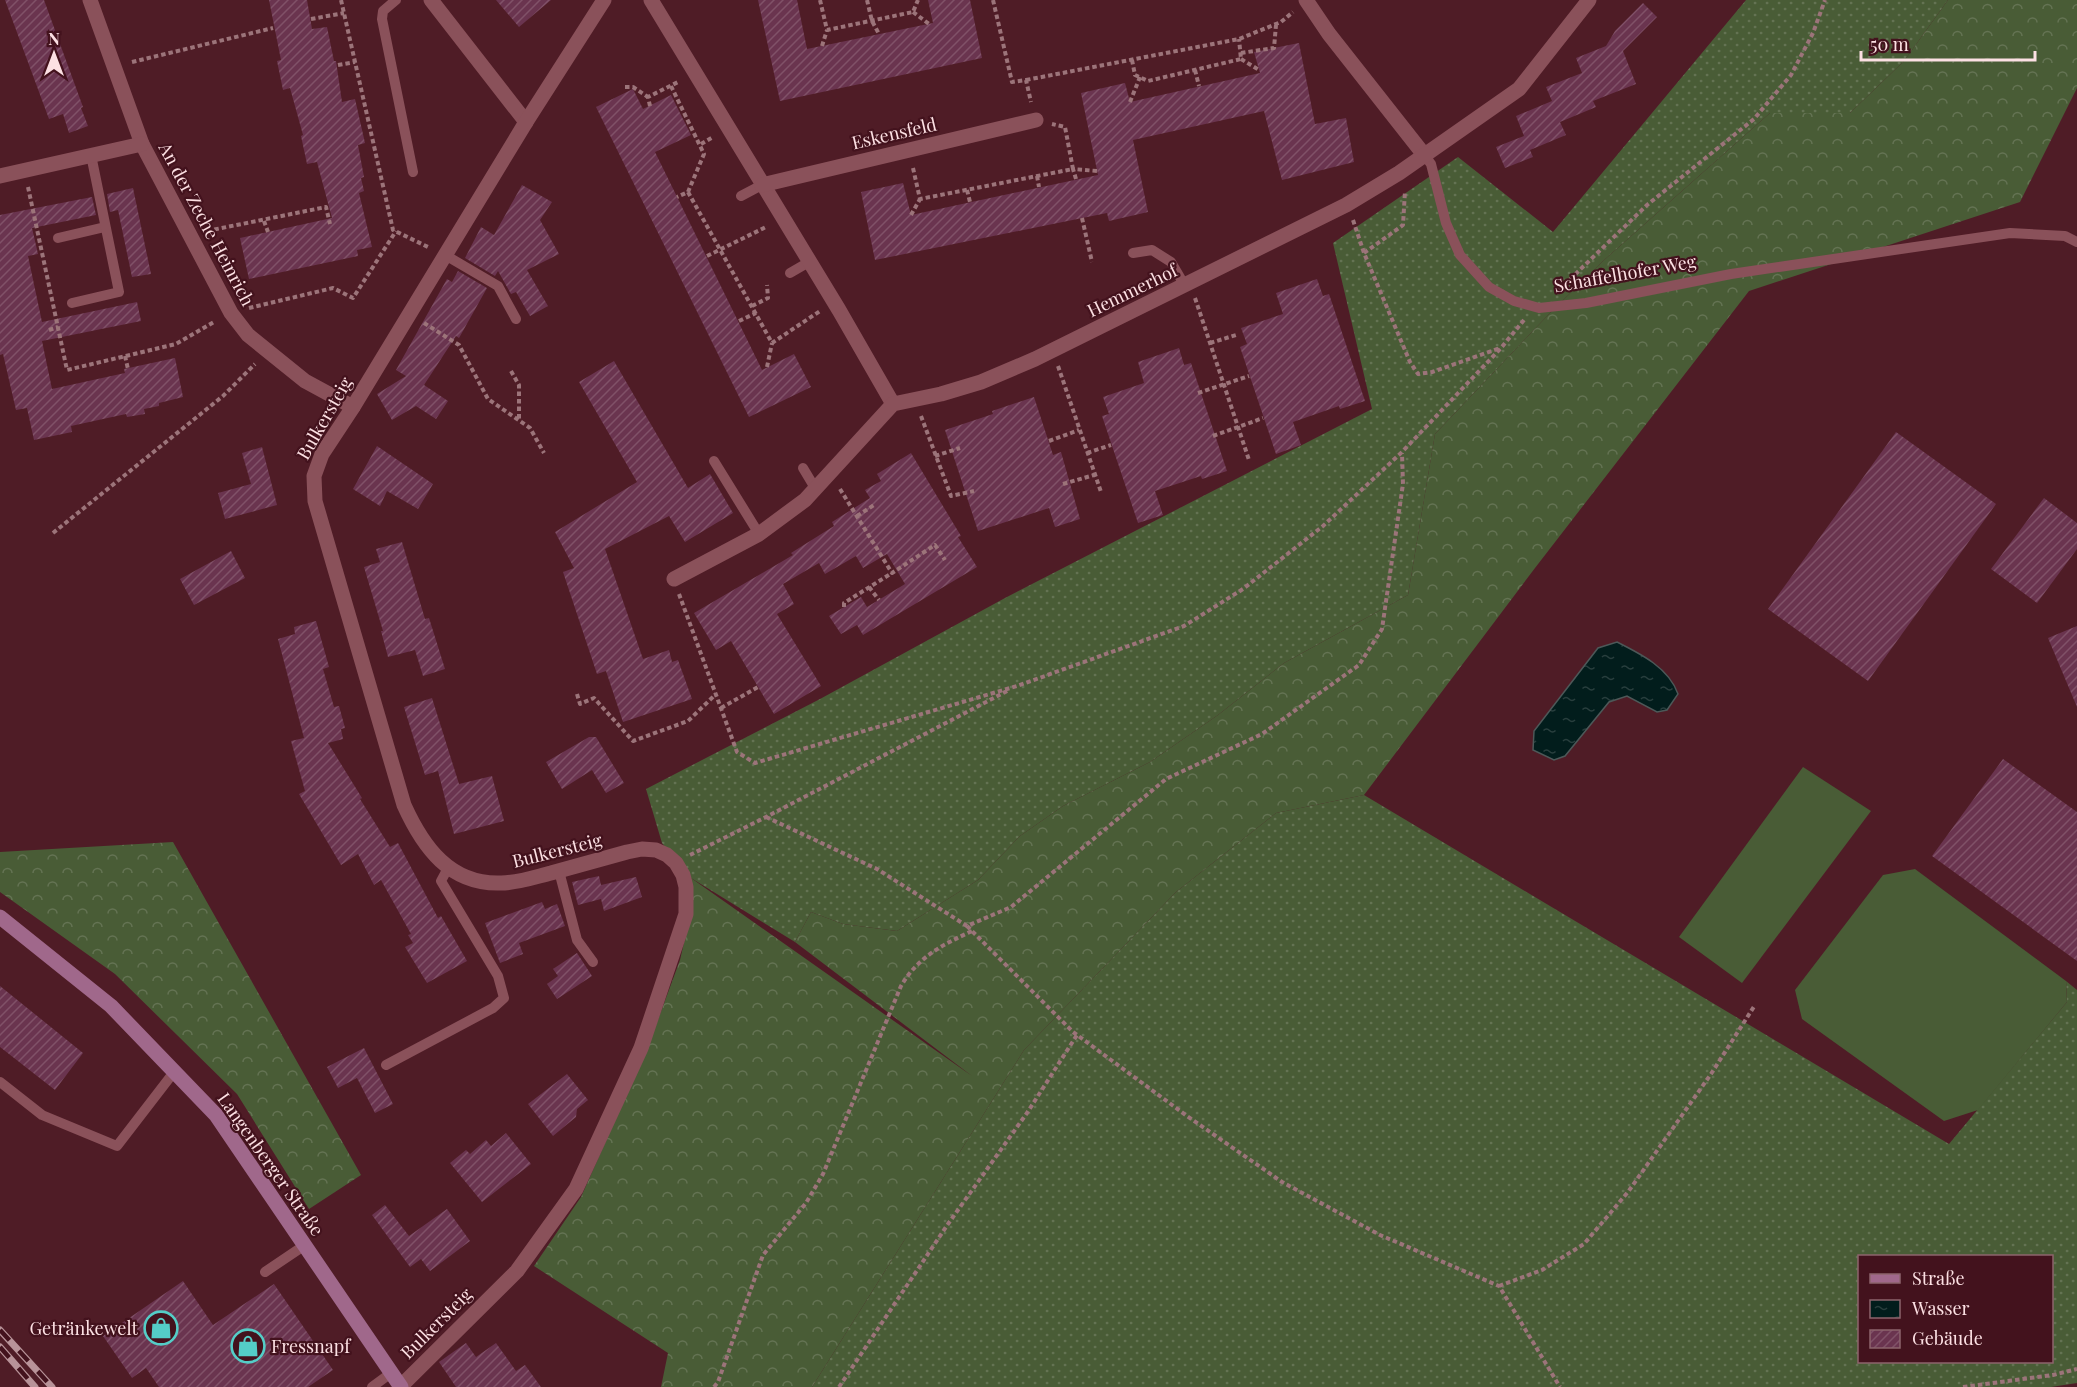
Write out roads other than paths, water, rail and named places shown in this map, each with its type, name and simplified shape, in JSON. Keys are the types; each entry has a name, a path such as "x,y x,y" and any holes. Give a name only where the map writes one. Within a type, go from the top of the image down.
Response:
{"main road":[{"name":"Langenberger Straße","path":"0,917 111,1006 216,1115 401,1387"}],"street":[{"name":"An der Zeche Heinrich","path":"90,0 142,144 231,313 248,335 305,381 353,407"},
{"path":"431,0 526,122"},
{"name":"Bulkersteig","path":"401,1387 517,1271 576,1189 641,1048 686,914 686,887 683,875 676,863 667,855 656,850 642,849 503,884 482,883 462,876 448,868 428,848 415,831 404,805 315,501 314,476 322,454 353,407 526,122 604,0"},
{"path":"651,0 834,301 893,404 805,500 759,534 674,579"},
{"name":"Hemmerhof","path":"893,404 981,381 1053,351 1346,205 1425,156 1519,88 1589,0"},
{"name":"Schaffelhofer Weg","path":"1302,4 1329,34 1425,156"},
{"name":"Eskensfeld","path":"762,184 1036,120"},
{"name":"An der Zeche Heinrich","path":"0,176 142,144"}],"lane":[{"path":"396,0 383,11 382,19 413,172"},
{"path":"72,303 119,292 91,155"},
{"name":"Schaffelhofer Weg","path":"1425,156 1431,164 1446,223 1460,255 1488,287 1514,301 1539,308 1586,303 1755,271 2010,233 2064,236 2077,242"},
{"path":"741,196 762,184"},
{"path":"58,238 105,227"},
{"path":"1134,253 1152,250 1171,262 1188,284"},
{"path":"445,255 498,286 516,319"},
{"path":"790,273 809,262"},
{"path":"714,461 759,534"},
{"path":"803,468 815,488"},
{"path":"386,1065 493,1008 504,998 498,976 441,881 448,868"},
{"path":"559,871 577,940 593,962"},
{"path":"0,1082 42,1114 117,1146 174,1072"},
{"path":"265,1272 305,1245"},
{"path":"372,1387 392,1373"}],"water":[{"path":"1617,642 1661,669 1674,685 1678,694 1667,710 1657,712 1627,696 1609,702 1565,756 1554,760 1533,750 1534,731 1598,648"}],"railway":[{"path":"0,1330 52,1387"},
{"path":"0,1347 35,1387"}],"place":[{"name":"Getränkewelt","path":"161,1328"},
{"name":"Fressnapf","path":"248,1346"}]}
